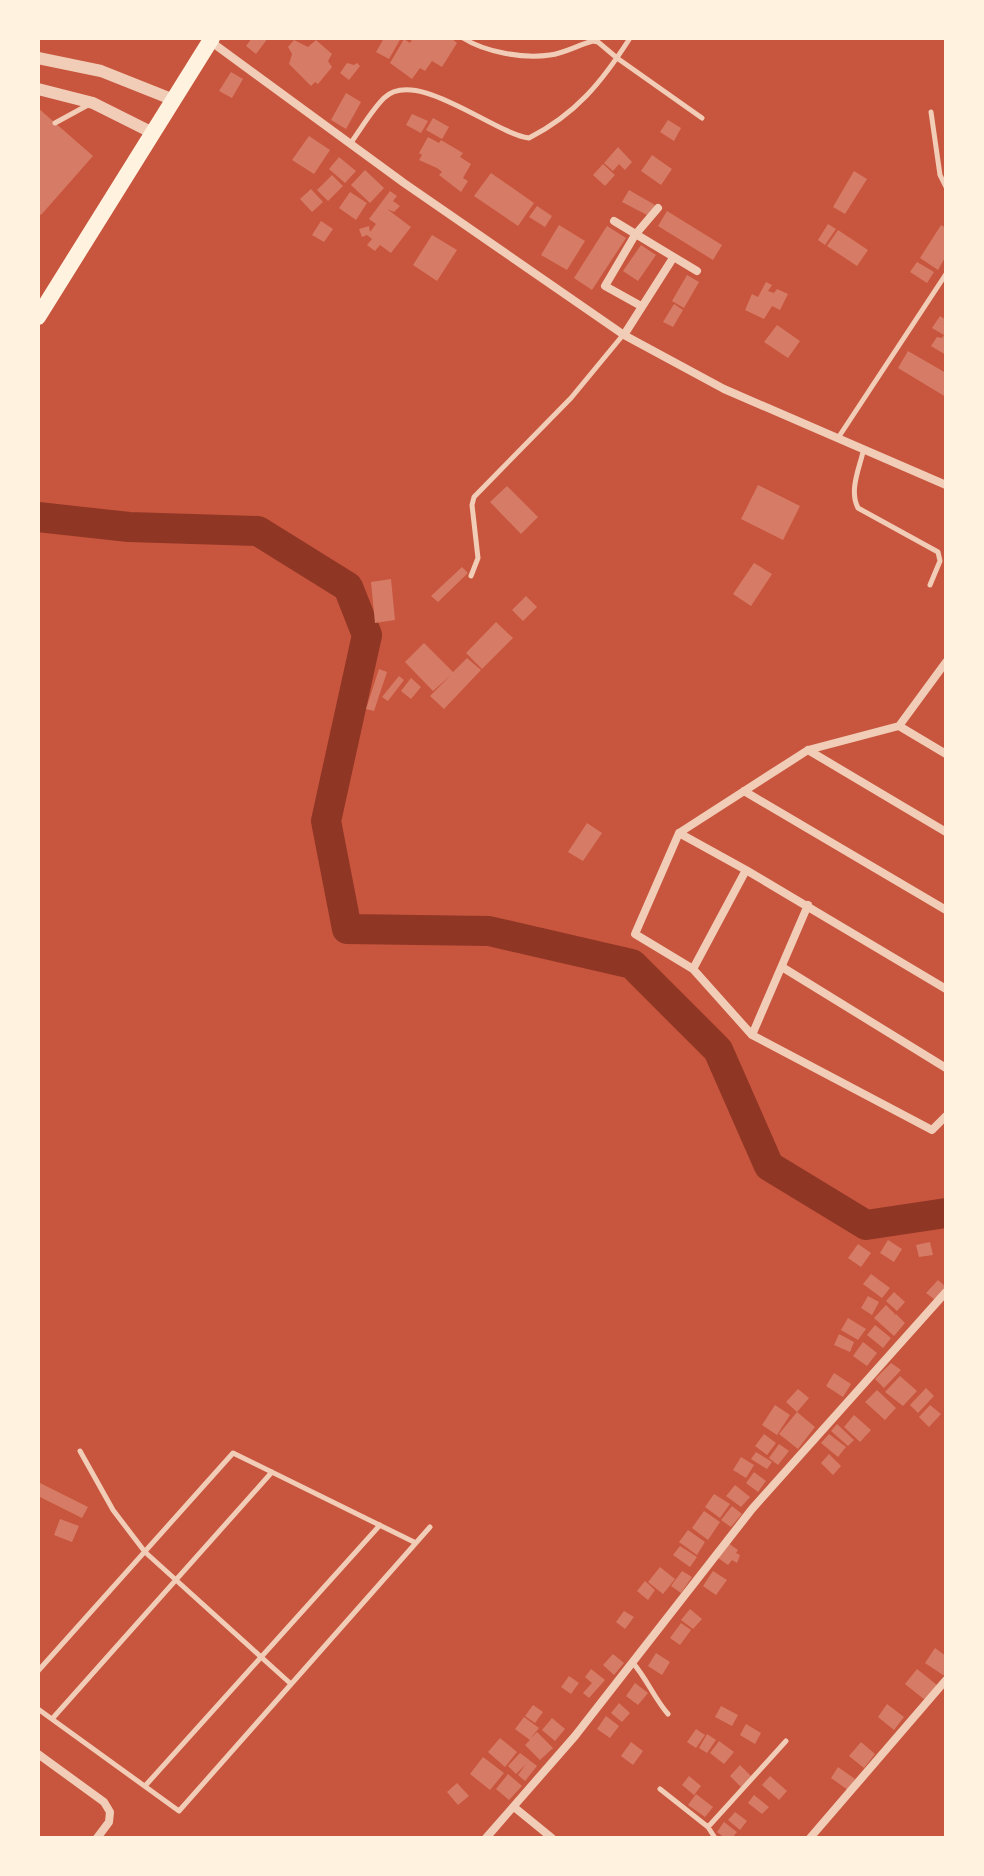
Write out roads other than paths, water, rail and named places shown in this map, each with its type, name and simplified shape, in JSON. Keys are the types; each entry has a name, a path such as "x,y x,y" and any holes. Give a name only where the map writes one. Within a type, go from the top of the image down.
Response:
{"main road":[{"path":"38,317 209,39"}],"street":[{"path":"209,39 350,144 624,335 724,389 863,452 946,485"},
{"path":"38,58 101,71 174,100"},
{"path":"38,89 93,103 153,133"},
{"path":"641,306 605,286 635,235 658,208"},
{"path":"614,221 697,271"},
{"path":"624,335 673,258"},
{"path":"944,667 899,726 808,750 679,833 635,934 693,969 752,1035 932,1130 946,1116"},
{"path":"899,726 946,754"},
{"path":"808,750 946,832"},
{"path":"744,791 946,910"},
{"path":"679,833 808,905 946,989"},
{"path":"693,969 746,870"},
{"path":"752,1035 808,905"},
{"path":"782,967 946,1068"},
{"path":"486,1838 633,1663 752,1509 946,1292"},
{"path":"810,1838 946,1680"},
{"path":"38,1754 104,1802 110,1812 109,1822 97,1838"},
{"path":"514,1807 552,1838"}],"lane":[{"path":"463,38 496,51 547,56 598,42 702,118"},
{"path":"350,144 385,97 395,91 411,89 430,94 514,134 529,138 551,127 582,102 600,84 630,38"},
{"path":"55,123 93,103"},
{"path":"931,112 940,175 946,187"},
{"path":"837,439 946,274"},
{"path":"471,576 478,558 472,505 474,497 579,389 624,335"},
{"path":"863,452 853,493 854,501 858,508 938,552 940,561 930,585"},
{"path":"80,1451 113,1510 145,1552 291,1684"},
{"path":"38,1671 233,1453 416,1543"},
{"path":"52,1719 272,1472"},
{"path":"145,1786 380,1525"},
{"path":"38,1709 179,1811 430,1527"},
{"path":"633,1663 668,1714"},
{"path":"708,1827 786,1741"},
{"path":"660,1789 708,1827 715,1838"}],"waterway":[{"path":"38,517 129,527 258,531 348,587 367,635 326,821 347,929 489,931 632,964 718,1050 769,1166 866,1225 946,1213"}]}
